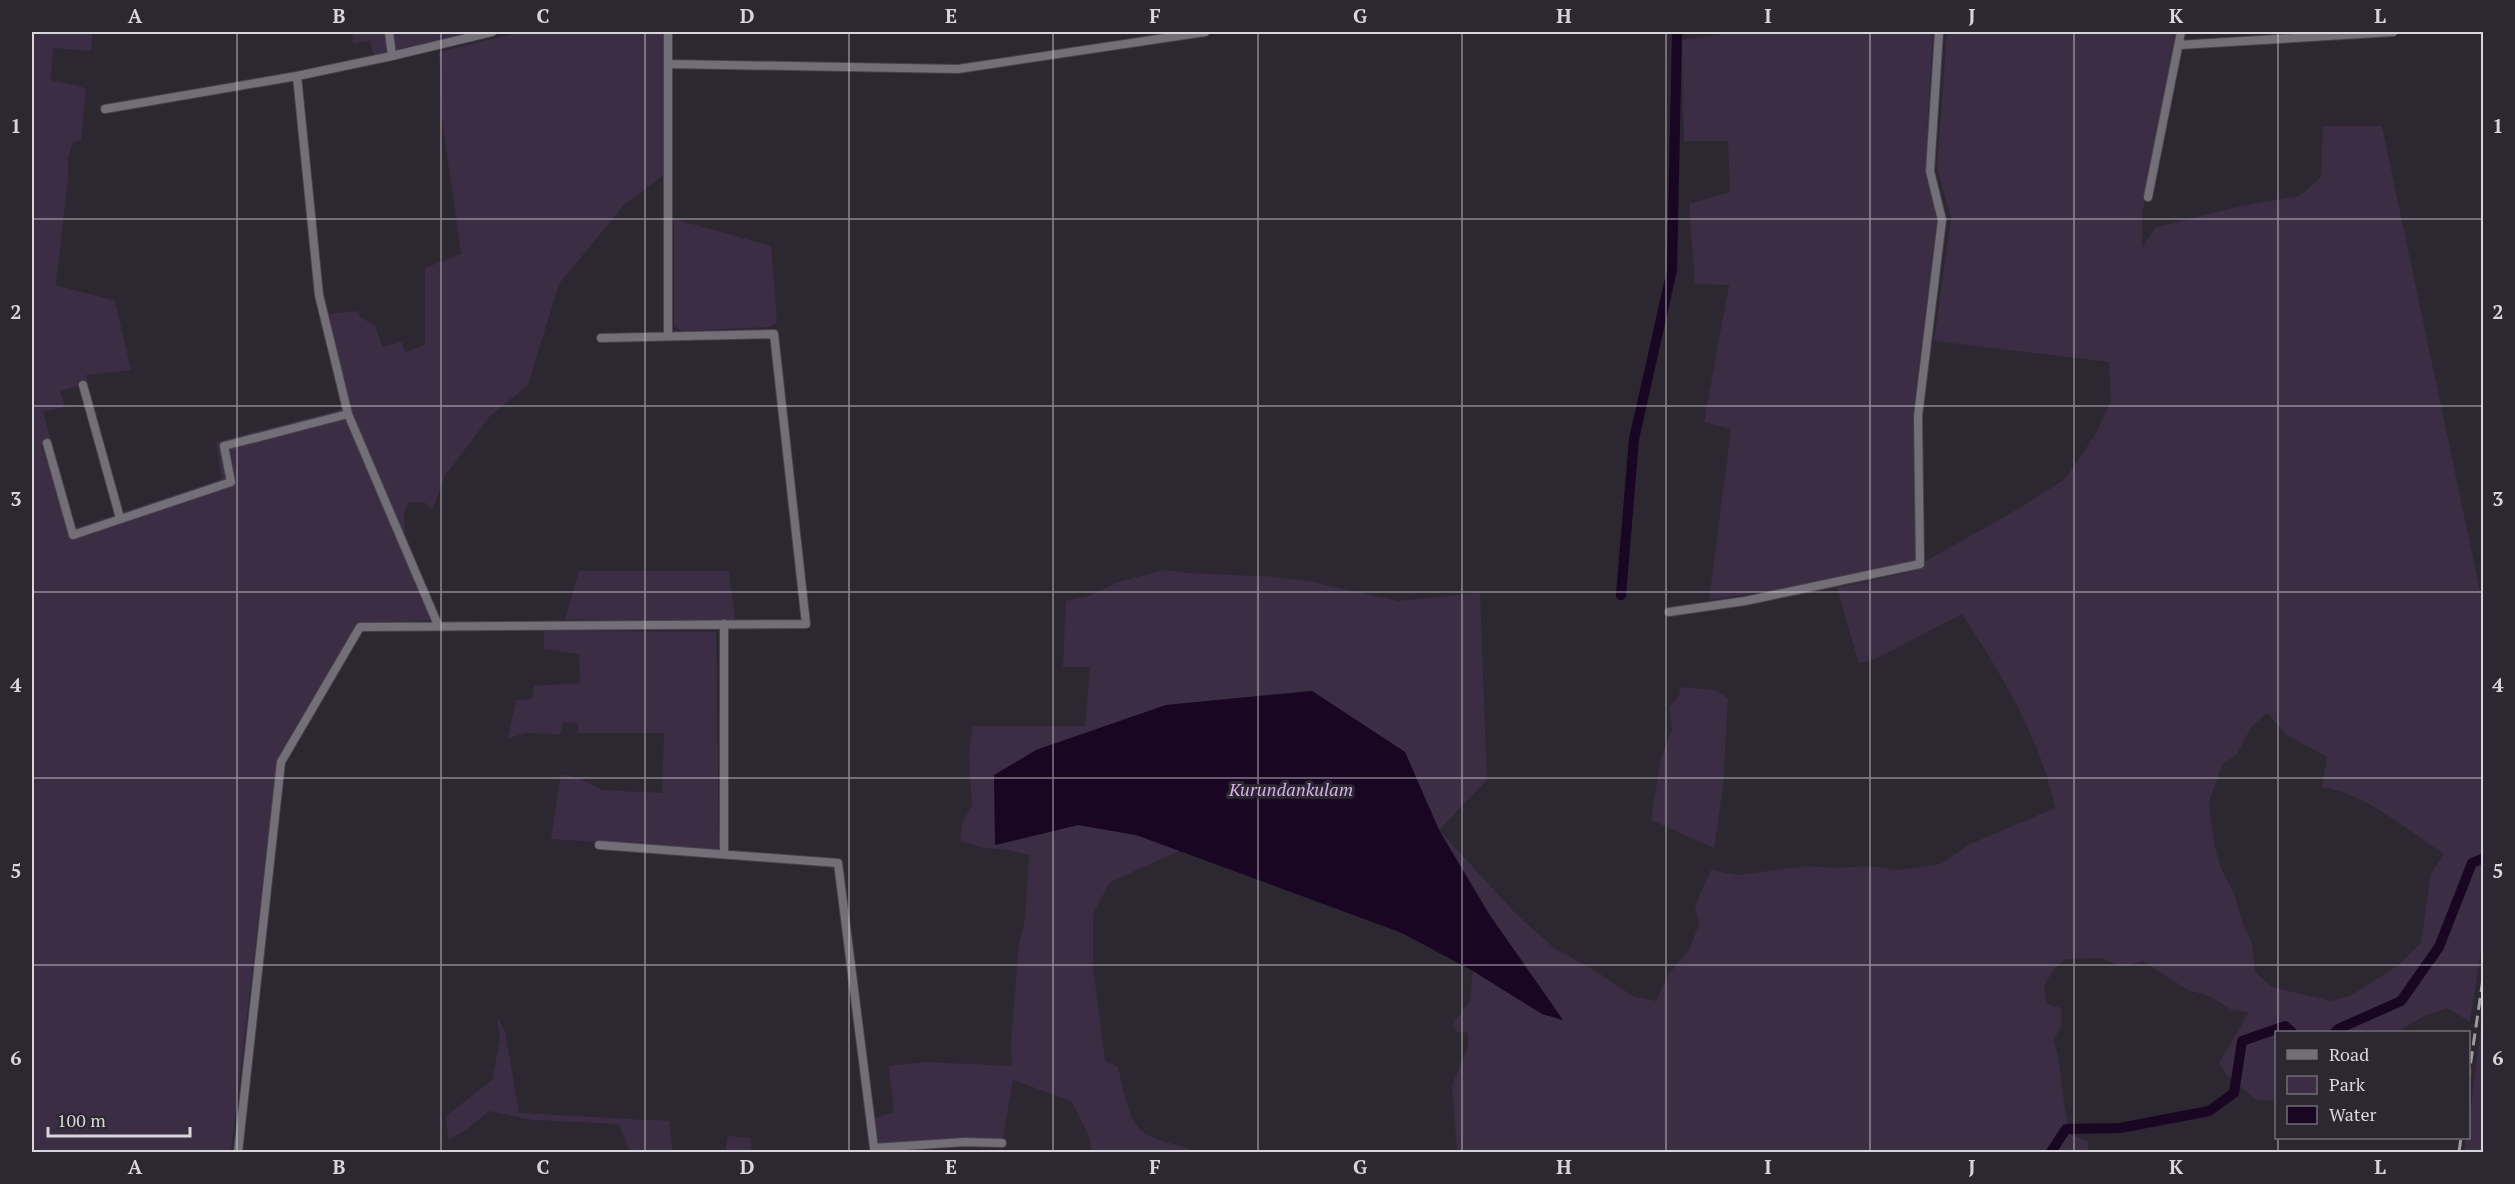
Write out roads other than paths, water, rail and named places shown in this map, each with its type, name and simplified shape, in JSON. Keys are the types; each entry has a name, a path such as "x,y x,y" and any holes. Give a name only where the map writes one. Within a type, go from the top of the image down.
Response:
{"street":[{"path":"389,32 392,56"},
{"path":"105,109 297,76 392,56 461,35 492,32"},
{"path":"668,32 670,64 668,336"},
{"path":"670,64 958,69 1205,32"},
{"path":"1669,612 1745,601 1920,564 1918,416 1942,220 1930,171 1939,32"},
{"path":"2148,197 2181,32"},
{"path":"2179,45 2393,32"},
{"path":"297,76 319,295 348,414 438,625"},
{"path":"238,1152 281,762 360,627 806,624 774,334 601,338"},
{"path":"83,385 120,518"},
{"path":"48,443 73,535 231,482 224,446 348,414"},
{"path":"724,624 724,854"},
{"path":"599,845 838,863 874,1148 965,1142 1002,1143"}],"water":[{"name":"Kurundankulam","path":"1312,691 1405,752 1439,830 1489,914 1563,1020 1542,1014 1473,971 1402,933 1136,835 1078,825 995,845 994,775 1036,750 1166,705"}],"waterway":[{"path":"1621,595 1634,439 1672,270 1677,32"},
{"path":"2336,1031 2401,1001 2439,947 2472,863 2484,858"},
{"path":"2051,1152 2066,1129 2120,1128 2209,1111 2234,1093 2242,1041 2285,1026 2291,1031"}],"railway":[{"path":"2470,1067 2484,972"},
{"path":"2459,1152 2461,1139"}]}
